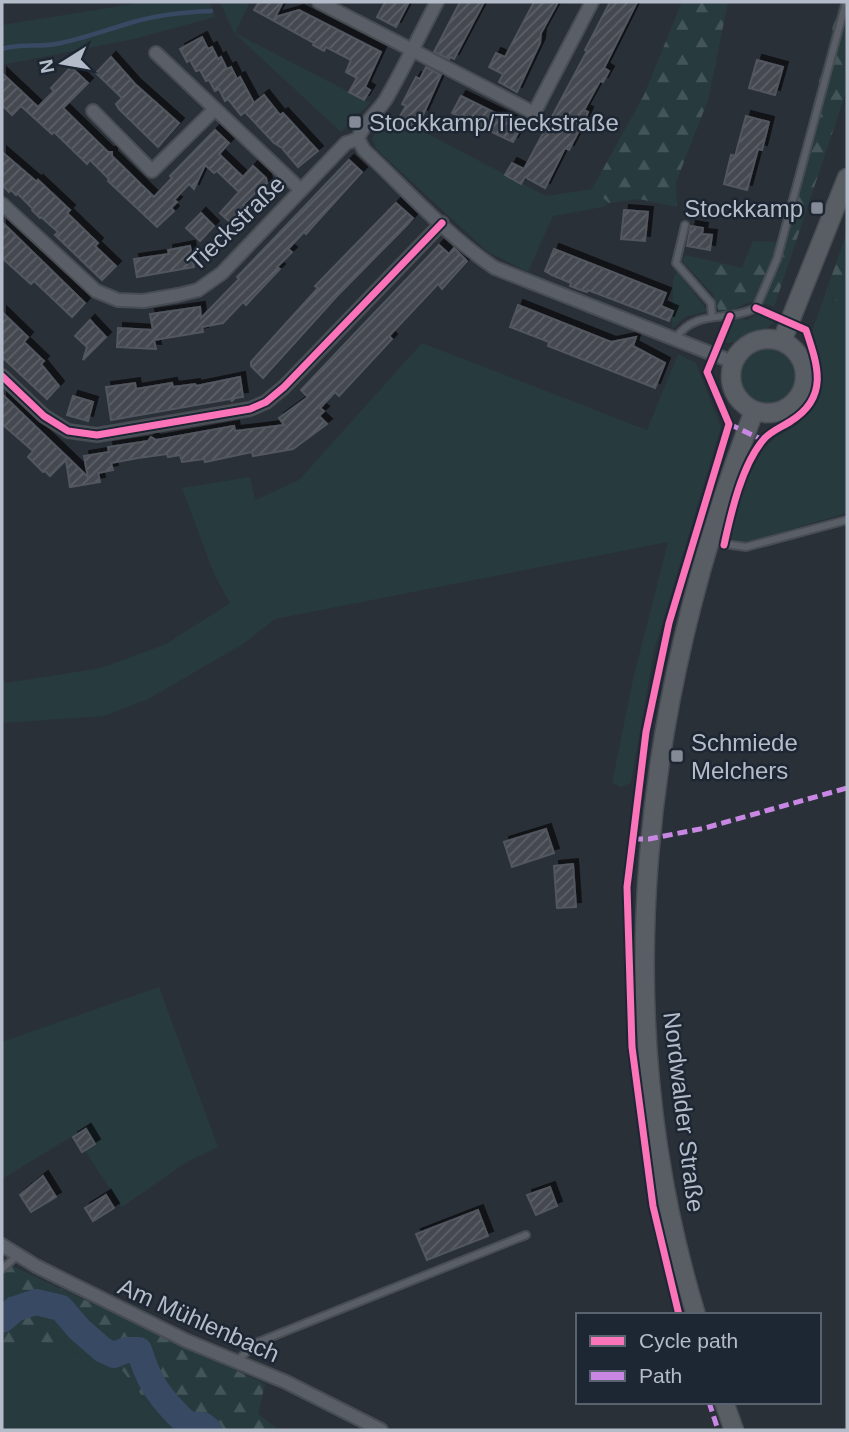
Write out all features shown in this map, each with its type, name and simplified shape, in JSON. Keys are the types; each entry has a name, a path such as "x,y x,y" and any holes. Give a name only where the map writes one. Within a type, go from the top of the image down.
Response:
{"main road":[{"path":"782,341 847,178"},
{"path":"770,338 782,341 800,355 805,366 803,390 788,408 766,413 754,411 744,405 732,385 733,362 748,344 770,338"},
{"name":"Nordwalder Straße","path":"695,1313 676,1241 655,1121 647,1034 644,937 649,839 662,741 678,661 725,488 754,411"},
{"path":"725,1404 734,1430"}],"street":[{"path":"319,2 534,113 592,2"},
{"name":"Tieckstraße","path":"2,204 96,291 118,300 143,301 198,289 222,273 346,143 358,139 361,129 385,100 437,2"},
{"path":"156,53 301,190"},
{"path":"93,111 152,171 215,109"},
{"path":"358,139 365,150 442,223 481,259 495,268 733,362"},
{"path":"2,376 44,416 68,431 97,435 250,409 266,402 284,387 442,223"},
{"name":"Am Mühlenbach","path":"2,1245 36,1266 187,1340 286,1382 381,1430"}],"lane":[{"path":"675,339 683,327 692,321 712,316 730,316 756,308 777,259 846,2"},
{"path":"685,225 676,263 711,303 712,316"},
{"path":"709,542 746,547 847,520"},
{"path":"236,1362 256,1343 526,1235"},
{"path":"2,1269 18,1255"}],"green space":[{"path":"145,2 210,2 215,17 134,39 2,65 2,25"},
{"path":"220,2 250,2 235,33 370,103 341,132 234,33"},
{"path":"682,2 728,2 708,100 676,182 677,207 639,199 609,203 592,189 644,95"},
{"path":"839,2 847,2 847,89 774,307 750,302 719,312 713,294 682,261 685,255 742,268 753,241 778,242"},
{"path":"388,113 546,196 592,189 609,203 603,207 553,216 528,272 488,252 376,149 372,138"},
{"path":"847,232 847,300 834,301 828,286"},
{"path":"677,271 708,311 685,317 672,329 673,280"},
{"path":"828,286 834,301 847,300 847,513 739,543 731,539 731,521 748,477 764,448 776,437 797,425 818,401 823,377 812,331"},
{"path":"757,314 776,320 752,337 724,343 736,316 741,316 746,321"},
{"path":"422,343 647,430 678,354 696,363 721,427 654,651 631,783 621,787 612,783 633,679 668,542 275,619 243,644 148,699 104,716 2,723 2,677 6,683 101,668 166,644 230,603 214,574 182,488 250,477 255,500 299,480"},
{"path":"768,348 779,350 788,356 794,365 794,387 788,396 779,402 768,404 757,402 748,396 742,387 740,376 742,365 748,356 757,350"},
{"path":"159,987 218,1147 187,1162 122,1207 85,1151 96,1144 86,1128 2,1179 2,1042"},
{"path":"12,1266 265,1384 258,1414 279,1430 176,1430 161,1420 118,1365 29,1339 2,1370 2,1267"},
{"path":"29,1339 118,1365 161,1420 176,1430 2,1430 2,1370"}],"building":[{"path":"259,2 283,2 275,17 299,10 381,52 365,87 370,90 364,100 349,92 357,78 346,72 351,60 326,47 324,51 254,10"},
{"path":"385,2 409,2 396,27 377,17"},
{"path":"460,2 484,2 454,59 449,59 434,52"},
{"path":"534,2 558,2 541,33 540,43 517,92 499,82 503,74 489,67 496,53 505,57"},
{"path":"610,2 637,2 604,68 609,71 603,82 600,81 584,110 588,112 586,117 569,150 565,148 545,188 525,177 521,184 505,175 512,163 524,169"},
{"path":"202,37 208,49 212,47 218,59 221,57 227,69 231,67 237,79 240,77 254,103 264,95 280,115 283,113 318,151 298,167 245,112 241,115 228,99 225,101 219,89 215,91 200,70 196,71 190,60 187,62 180,49"},
{"path":"111,57 135,84 179,123 158,147 119,109 116,104 122,98 96,73"},
{"path":"757,60 783,67 775,95 749,88"},
{"path":"71,67 88,83 63,108 108,152 112,152 112,156 154,197 172,178 170,176 215,130 229,143 219,154 243,177 253,166 266,178 267,183 243,205 248,210 233,225 220,213 239,192 217,171 214,173 205,165 194,189 189,184 174,200 177,202 171,208 174,211 157,227 108,181 90,160 87,164 54,132 52,134 21,106 12,115 2,105 2,73 38,107 54,91 51,88"},
{"path":"426,67 441,75 423,115 419,113 413,126 399,118 406,106 402,104 416,77 420,79"},
{"path":"461,96 522,126 513,142 452,113"},
{"path":"746,116 769,122 762,150 758,149 747,190 724,184 731,155 735,156"},
{"path":"2,152 70,210 67,213 98,243 95,246 116,266 102,280 55,235 58,232 40,218 17,193 16,195 11,190 9,192 2,185"},
{"path":"349,160 362,172 306,234 304,232 288,249 292,252 277,267 280,269 246,305 243,302 223,323 202,327 203,332 154,340 156,349 117,347 118,328 153,330 150,314 200,307 201,318"},
{"path":"396,203 413,218 263,378 251,366 251,362 318,288 315,286"},
{"path":"624,210 648,212 645,241 621,239"},
{"path":"201,213 214,226 200,241 186,228"},
{"path":"2,222 85,303 72,317 34,281 31,284 2,258"},
{"path":"691,226 703,228 702,234 712,235 710,250 687,246"},
{"path":"439,245 449,254 454,248 467,261 442,289 438,284 389,336 392,339 339,396 335,392 320,408 324,411 319,416 327,424 293,449 253,456 252,452 205,462 204,459 182,462 180,455 168,457 167,454 138,458 111,463 113,470 98,473 100,482 70,487 66,460 50,476 28,457 33,451 2,424 2,394 88,477 84,456 109,452 108,447 148,441 151,437 156,440 234,426 235,431 284,425 279,418 308,397 301,390"},
{"path":"190,246 194,267 137,277 134,259 169,254 168,250"},
{"path":"554,249 666,293 661,306 673,311 669,321 588,290 587,292 570,286 571,283 545,271"},
{"path":"518,305 611,342 636,337 633,346 665,363 655,388 548,346 549,342 510,327"},
{"path":"2,312 28,337 24,342 44,361 41,364 59,386 47,399 2,357"},
{"path":"90,320 106,337 83,360 87,347 75,336"},
{"path":"240,377 243,397 232,401 230,399 111,420 106,387 135,383 136,389 172,383 173,387 196,386"},
{"path":"73,396 93,402 88,421 67,415"},
{"path":"546,829 554,853 512,867 504,842"},
{"path":"573,864 576,907 557,908 554,866"},
{"path":"86,1129 95,1144 82,1152 73,1137"},
{"path":"43,1176 56,1197 31,1212 20,1195"},
{"path":"550,1187 557,1206 536,1215 527,1195"},
{"path":"106,1195 114,1208 93,1221 85,1208"},
{"path":"478,1210 488,1236 427,1260 416,1234"}],"waterway":[{"path":"2,49 54,44 150,18 211,11"},
{"path":"2,1320 15,1309 36,1302 61,1308 79,1329 103,1350 114,1355 126,1350 139,1350 153,1384 168,1404 187,1423 203,1425 209,1430"}],"marked path":[{"path":"729,424 763,440"},
{"path":"633,839 649,839 705,828 847,788"},
{"path":"710,1404 718,1430"}],"cycle path":[{"path":"2,376 44,416 68,431 97,435 250,409 266,402 284,387 442,223"},
{"path":"724,545 738,489 756,449 770,434 803,412 816,391 817,368 806,330 756,308"},
{"path":"679,1313 653,1206 632,1047 627,887 646,732 669,623 729,424 707,372 730,316"}],"place":[{"name":"Stockkamp/Tieckstraße","path":"355,122"},
{"name":"Stockkamp","path":"817,208"},
{"name":"Schmiede Melchers","path":"677,756"}]}
